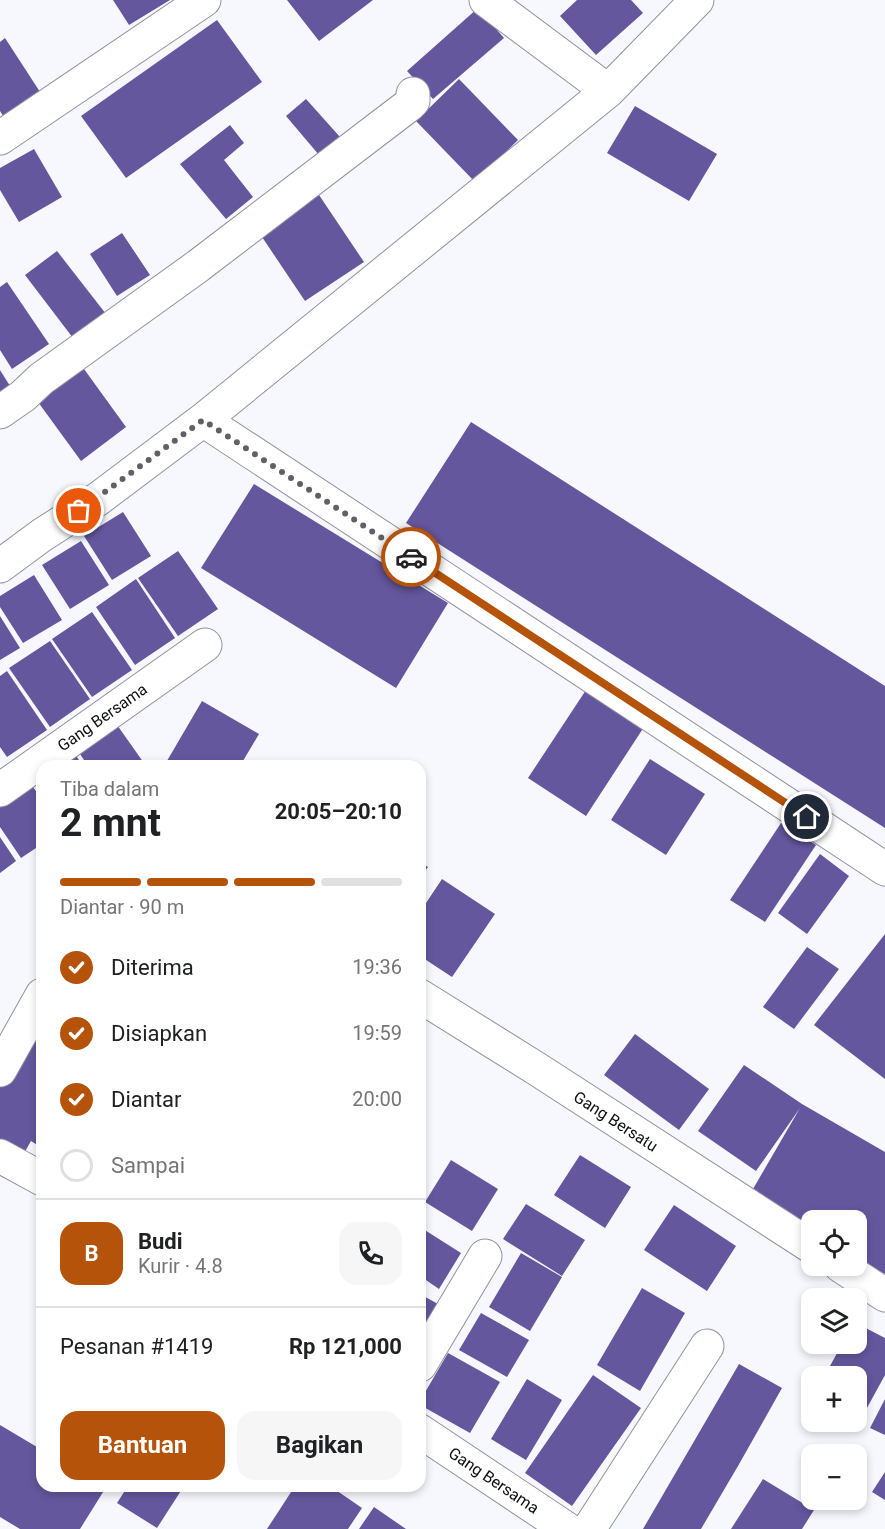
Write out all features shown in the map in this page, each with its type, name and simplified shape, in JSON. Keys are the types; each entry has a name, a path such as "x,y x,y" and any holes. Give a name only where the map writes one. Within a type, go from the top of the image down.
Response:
{"street":[{"path":"0,138 204,0"},
{"path":"486,0 608,91"},
{"path":"0,566 98,499 203,420 608,91 697,0"},
{"path":"0,412 23,396 41,379 198,266 409,105 413,101 413,94"},
{"path":"203,420 885,868"},
{"name":"Gang Bersama","path":"42,760 205,645"},
{"name":"Gang Bersama","path":"0,790 36,765"},
{"name":"Gang Bersatu","path":"426,1000 801,1240"},
{"path":"0,1070 36,1006"},
{"path":"0,1156 36,1171"},
{"path":"426,1355 485,1256"},
{"path":"856,1276 885,1295"},
{"path":"589,1529 707,1346"},
{"name":"Gang Bersama","path":"426,1435 567,1529"}],"building":[{"path":"113,0 170,0 129,25"},
{"path":"287,0 373,0 319,41"},
{"path":"577,0 631,0 643,13 596,55 560,16"},
{"path":"478,8 504,38 433,99 407,71"},
{"path":"217,20 262,82 126,178 81,116"},
{"path":"5,38 42,95 5,119 0,111 0,42"},
{"path":"459,79 518,140 475,182 416,121"},
{"path":"306,99 340,137 319,155 286,116"},
{"path":"635,106 717,154 689,201 607,153"},
{"path":"230,125 244,143 224,160 253,197 226,219 180,164"},
{"path":"34,149 62,197 19,222 0,190 0,168"},
{"path":"319,195 364,262 305,301 260,234"},
{"path":"122,233 150,275 117,296 90,254"},
{"path":"57,251 106,314 73,338 25,275"},
{"path":"7,282 49,344 12,369 0,350 0,287"},
{"path":"84,369 126,427 81,461 38,402"},
{"path":"0,370 10,386 0,392"},
{"path":"471,422 885,686 885,828 406,523"},
{"path":"254,484 448,603 396,688 201,568"},
{"path":"123,512 151,556 112,580 84,536"},
{"path":"81,541 109,585 70,609 42,565"},
{"path":"178,551 218,609 178,636 138,578"},
{"path":"34,575 62,620 23,643 0,607 0,596"},
{"path":"136,579 175,638 135,665 96,607"},
{"path":"92,612 132,670 92,697 52,639"},
{"path":"0,616 20,648 0,660"},
{"path":"50,641 90,699 50,727 9,668"},
{"path":"7,671 47,730 7,757 0,747 0,676"},
{"path":"586,690 644,727 586,816 528,778"},
{"path":"202,701 259,734 244,760 168,760"},
{"path":"115,722 142,760 84,760 76,748"},
{"path":"73,751 79,760 59,760"},
{"path":"650,759 705,794 666,855 611,820"},
{"path":"29,781 36,791 36,848 21,858 0,827 0,801"},
{"path":"781,823 816,845 765,922 730,900"},
{"path":"0,837 16,861 0,873"},
{"path":"820,854 849,876 807,934 778,913"},
{"path":"442,879 495,914 452,977 426,960 426,903"},
{"path":"885,934 885,1079 814,1025"},
{"path":"807,947 839,969 794,1029 763,1007"},
{"path":"36,1023 36,1144 31,1141 23,1155 0,1142 0,1082"},
{"path":"635,1034 709,1089 679,1130 604,1075"},
{"path":"744,1065 802,1104 885,1152 885,1274 867,1264 867,1210 801,1210 801,1226 749,1196 800,1108 756,1171 698,1131"},
{"path":"580,1155 631,1187 605,1228 554,1195"},
{"path":"451,1160 498,1189 472,1231 426,1203"},
{"path":"526,1204 585,1240 562,1276 503,1239"},
{"path":"674,1205 736,1246 707,1291 644,1250"},
{"path":"426,1231 461,1253 439,1289 426,1280"},
{"path":"521,1253 562,1277 530,1331 489,1307"},
{"path":"642,1288 685,1313 640,1391 597,1365"},
{"path":"426,1297 438,1304 426,1325"},
{"path":"481,1313 529,1340 507,1377 459,1350"},
{"path":"867,1329 885,1338 885,1375 867,1408 867,1366 830,1366 837,1354 867,1354"},
{"path":"448,1353 500,1382 470,1433 426,1408 426,1391"},
{"path":"739,1364 782,1388 738,1466 701,1529 643,1529"},
{"path":"593,1375 641,1408 572,1506 525,1473"},
{"path":"527,1379 562,1400 526,1460 491,1439"},
{"path":"885,1399 885,1435 870,1428"},
{"path":"0,1425 36,1446 36,1492 103,1492 80,1529 20,1529 0,1517"},
{"path":"885,1472 885,1500 872,1492"},
{"path":"763,1479 801,1502 801,1510 814,1510 802,1529 731,1529"},
{"path":"124,1492 180,1492 157,1528 117,1503"},
{"path":"291,1492 339,1492 362,1508 348,1529 267,1529"},
{"path":"374,1507 406,1529 359,1529"}],"way so far":[{"path":"79,511 203,420 411,557"}],"route":[{"path":"411,557 807,817"}]}
